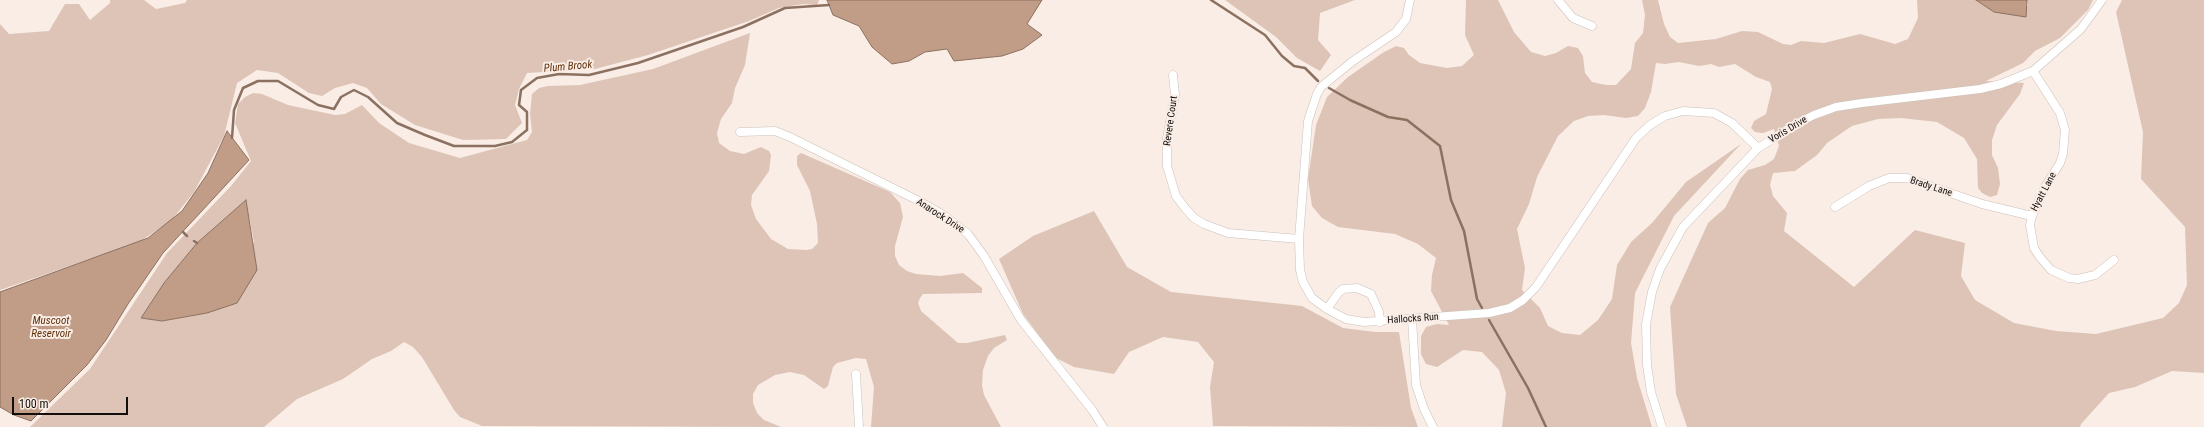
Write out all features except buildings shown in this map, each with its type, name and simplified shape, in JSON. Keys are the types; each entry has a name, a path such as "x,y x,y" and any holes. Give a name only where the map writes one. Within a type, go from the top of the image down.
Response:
{"street":[{"name":"Hallocks Run","path":"1410,0 1406,19 1396,32 1321,87 1317,94 1308,121 1299,239 1300,270 1303,282 1312,298 1327,310 1355,322 1380,322 1489,313 1510,308 1524,300 1536,287 1636,138 1650,125 1665,116 1682,111 1714,113 1732,123 1758,148"},
{"path":"1558,0 1573,18 1592,26"},
{"name":"Voris Drive","path":"1662,427 1651,392 1647,365 1646,324 1652,292 1660,269 1683,227 1758,148 1798,123 1814,115 1836,108 1862,103 1980,89 2001,84 2033,71 2081,29 2102,0"},
{"name":"Hyatt Lane","path":"2033,71 2060,113 2065,130 2063,154 2060,163 2045,187 2032,216 2030,225 2034,248 2046,264 2060,275 2078,279 2088,278 2102,271 2114,260"},
{"name":"Revere Court","path":"1174,75 1175,95 1167,138 1167,166 1176,196 1185,208 1194,218 1204,224 1228,233 1299,239"},
{"name":"Anarock Drive","path":"740,132 775,130 917,200 945,216 968,234 984,256 1021,320 1093,411 1103,427"},
{"name":"Brady Lane","path":"1835,207 1869,186 1889,178 1908,178 1982,204 2032,216"},
{"path":"1327,310 1339,292 1343,289 1357,288 1371,294 1380,312 1380,322"},
{"path":"1412,319 1416,385 1424,409 1433,427"},
{"path":"856,374 859,427"}],"shaded area":[{"path":"110,0 144,0 156,9 185,3 187,0 819,0 817,5 803,4 779,8 749,21 648,55 595,69 527,73 519,89 515,105 522,123 506,139 463,140 415,125 381,104 367,88 353,83 335,88 322,96 309,93 278,73 257,70 237,83 224,136 194,192 171,221 139,242 0,290 0,24 9,34 49,31 65,4 79,4 90,20 110,3"},
{"path":"1225,0 1355,0 1320,13 1318,40 1331,55 1320,71 1297,58 1276,37"},
{"path":"1466,0 1498,0 1514,32 1531,52 1545,56 1556,53 1568,46 1578,48 1583,56 1585,73 1592,82 1606,85 1616,85 1631,69 1635,43 1643,33 1645,15 1642,0 1658,0 1664,24 1670,37 1678,43 1716,39 1742,31 1758,32 1783,44 1791,45 1801,41 1824,43 1860,34 1895,44 1908,39 1918,18 1917,0 1976,0 1994,12 2028,6 2027,0 2093,0 2088,10 2060,38 2035,51 2023,63 1986,81 2024,83 2020,94 1997,125 1992,140 1992,155 1998,168 2000,184 1997,195 1990,197 1982,193 1978,188 1977,159 1964,138 1937,122 1901,118 1878,119 1852,126 1827,143 1817,155 1795,171 1773,173 1770,185 1773,196 1787,213 1784,231 1854,287 1915,230 1965,243 1961,276 1975,300 2014,323 2056,331 2096,334 2163,318 2179,303 2187,285 2185,227 2141,179 2143,132 2116,12 2122,0 2204,0 2204,373 2172,371 2135,387 2109,393 2080,427 1687,427 1676,394 1670,307 1708,223 1725,208 1740,179 1748,170 1765,165 1774,159 1779,146 1774,129 1763,133 1755,132 1751,128 1754,121 1766,114 1772,89 1770,82 1756,77 1735,64 1719,67 1711,64 1699,66 1679,62 1665,64 1656,63 1651,92 1645,108 1638,116 1626,118 1604,115 1588,116 1574,121 1558,136 1537,177 1529,204 1517,229 1525,268 1522,290 1540,308 1548,326 1562,333 1580,335 1598,320 1612,299 1617,265 1631,242 1652,223 1686,182 1741,144 1674,216 1635,293 1631,343 1637,378 1652,427 1502,427 1506,393 1499,370 1482,352 1463,350 1437,367 1426,364 1421,354 1421,336 1426,327 1437,324 1449,325 1431,291 1432,275 1436,258 1418,244 1395,234 1338,227 1322,218 1312,206 1308,179 1316,125 1327,97 1348,77 1384,52 1396,46 1404,48 1409,55 1420,63 1447,68 1462,66 1474,55 1465,35"},
{"path":"750,33 745,65 735,88 732,103 721,119 717,133 719,143 730,151 744,154 761,147 769,151 771,155 769,171 752,195 751,205 756,219 771,239 788,249 812,249 818,243 817,224 810,191 797,165 797,156 801,153 890,192 900,203 903,217 895,246 895,256 899,265 907,271 916,274 940,276 963,273 982,288 982,293 923,294 918,303 921,311 958,343 967,343 1005,335 1007,340 994,348 988,356 983,370 982,385 984,395 1001,427 871,427 874,387 866,359 856,358 837,363 833,367 828,386 824,389 804,375 790,372 775,375 758,385 753,394 753,403 757,413 764,420 781,427 482,426 460,417 454,410 422,357 413,347 404,342 391,351 372,359 343,379 297,399 264,427 30,427 90,369 167,253 231,186 251,161 235,123 238,104 245,97 253,93 262,94 288,105 335,115 345,114 362,105 379,123 409,143 460,158 527,140 532,132 530,114 532,94 539,88 548,86 580,85 653,69","holes":["246,200 254,242 207,313 162,321 141,318 164,283 197,243"]},
{"path":"1094,211 1127,267 1171,292 1302,306 1343,328 1375,332 1399,332 1411,408 1418,427 1213,426 1210,387 1214,362 1198,342 1163,337 1129,352 1114,374 1074,367 1056,358 1023,314 999,259 1033,236"}],"water":[{"path":"827,0 1042,0 1027,24 1042,35 1023,49 1002,56 954,61 947,49 925,52 909,61 892,64 872,47 859,26 833,15"},
{"path":"1976,0 2027,0 2026,17 1994,12"},
{"name":"Muscoot Reservoir","path":"227,131 249,160 163,253 128,304 106,340 87,365 31,421 14,415 0,407 0,292 148,238 182,211 208,173"},
{"path":"246,200 257,270 237,303 207,313 162,321 141,318 164,283 197,243"}],"waterway":[{"path":"1211,0 1265,35 1282,56 1294,66 1305,68 1318,81"},
{"name":"Plum Brook","path":"232,138 234,110 243,88 258,81 278,81 318,105 334,109 341,97 354,90 368,97 397,123 425,135 454,146 495,146 512,142 527,130 527,112 519,105 521,90 537,78 559,74 589,75 638,63 743,27 785,8 829,5"},
{"path":"1329,88 1350,100 1388,117 1407,120 1440,146 1451,200 1464,231 1477,299 1482,308"},
{"path":"183,232 187,236"},
{"path":"1489,320 1528,388 1546,427"}]}
